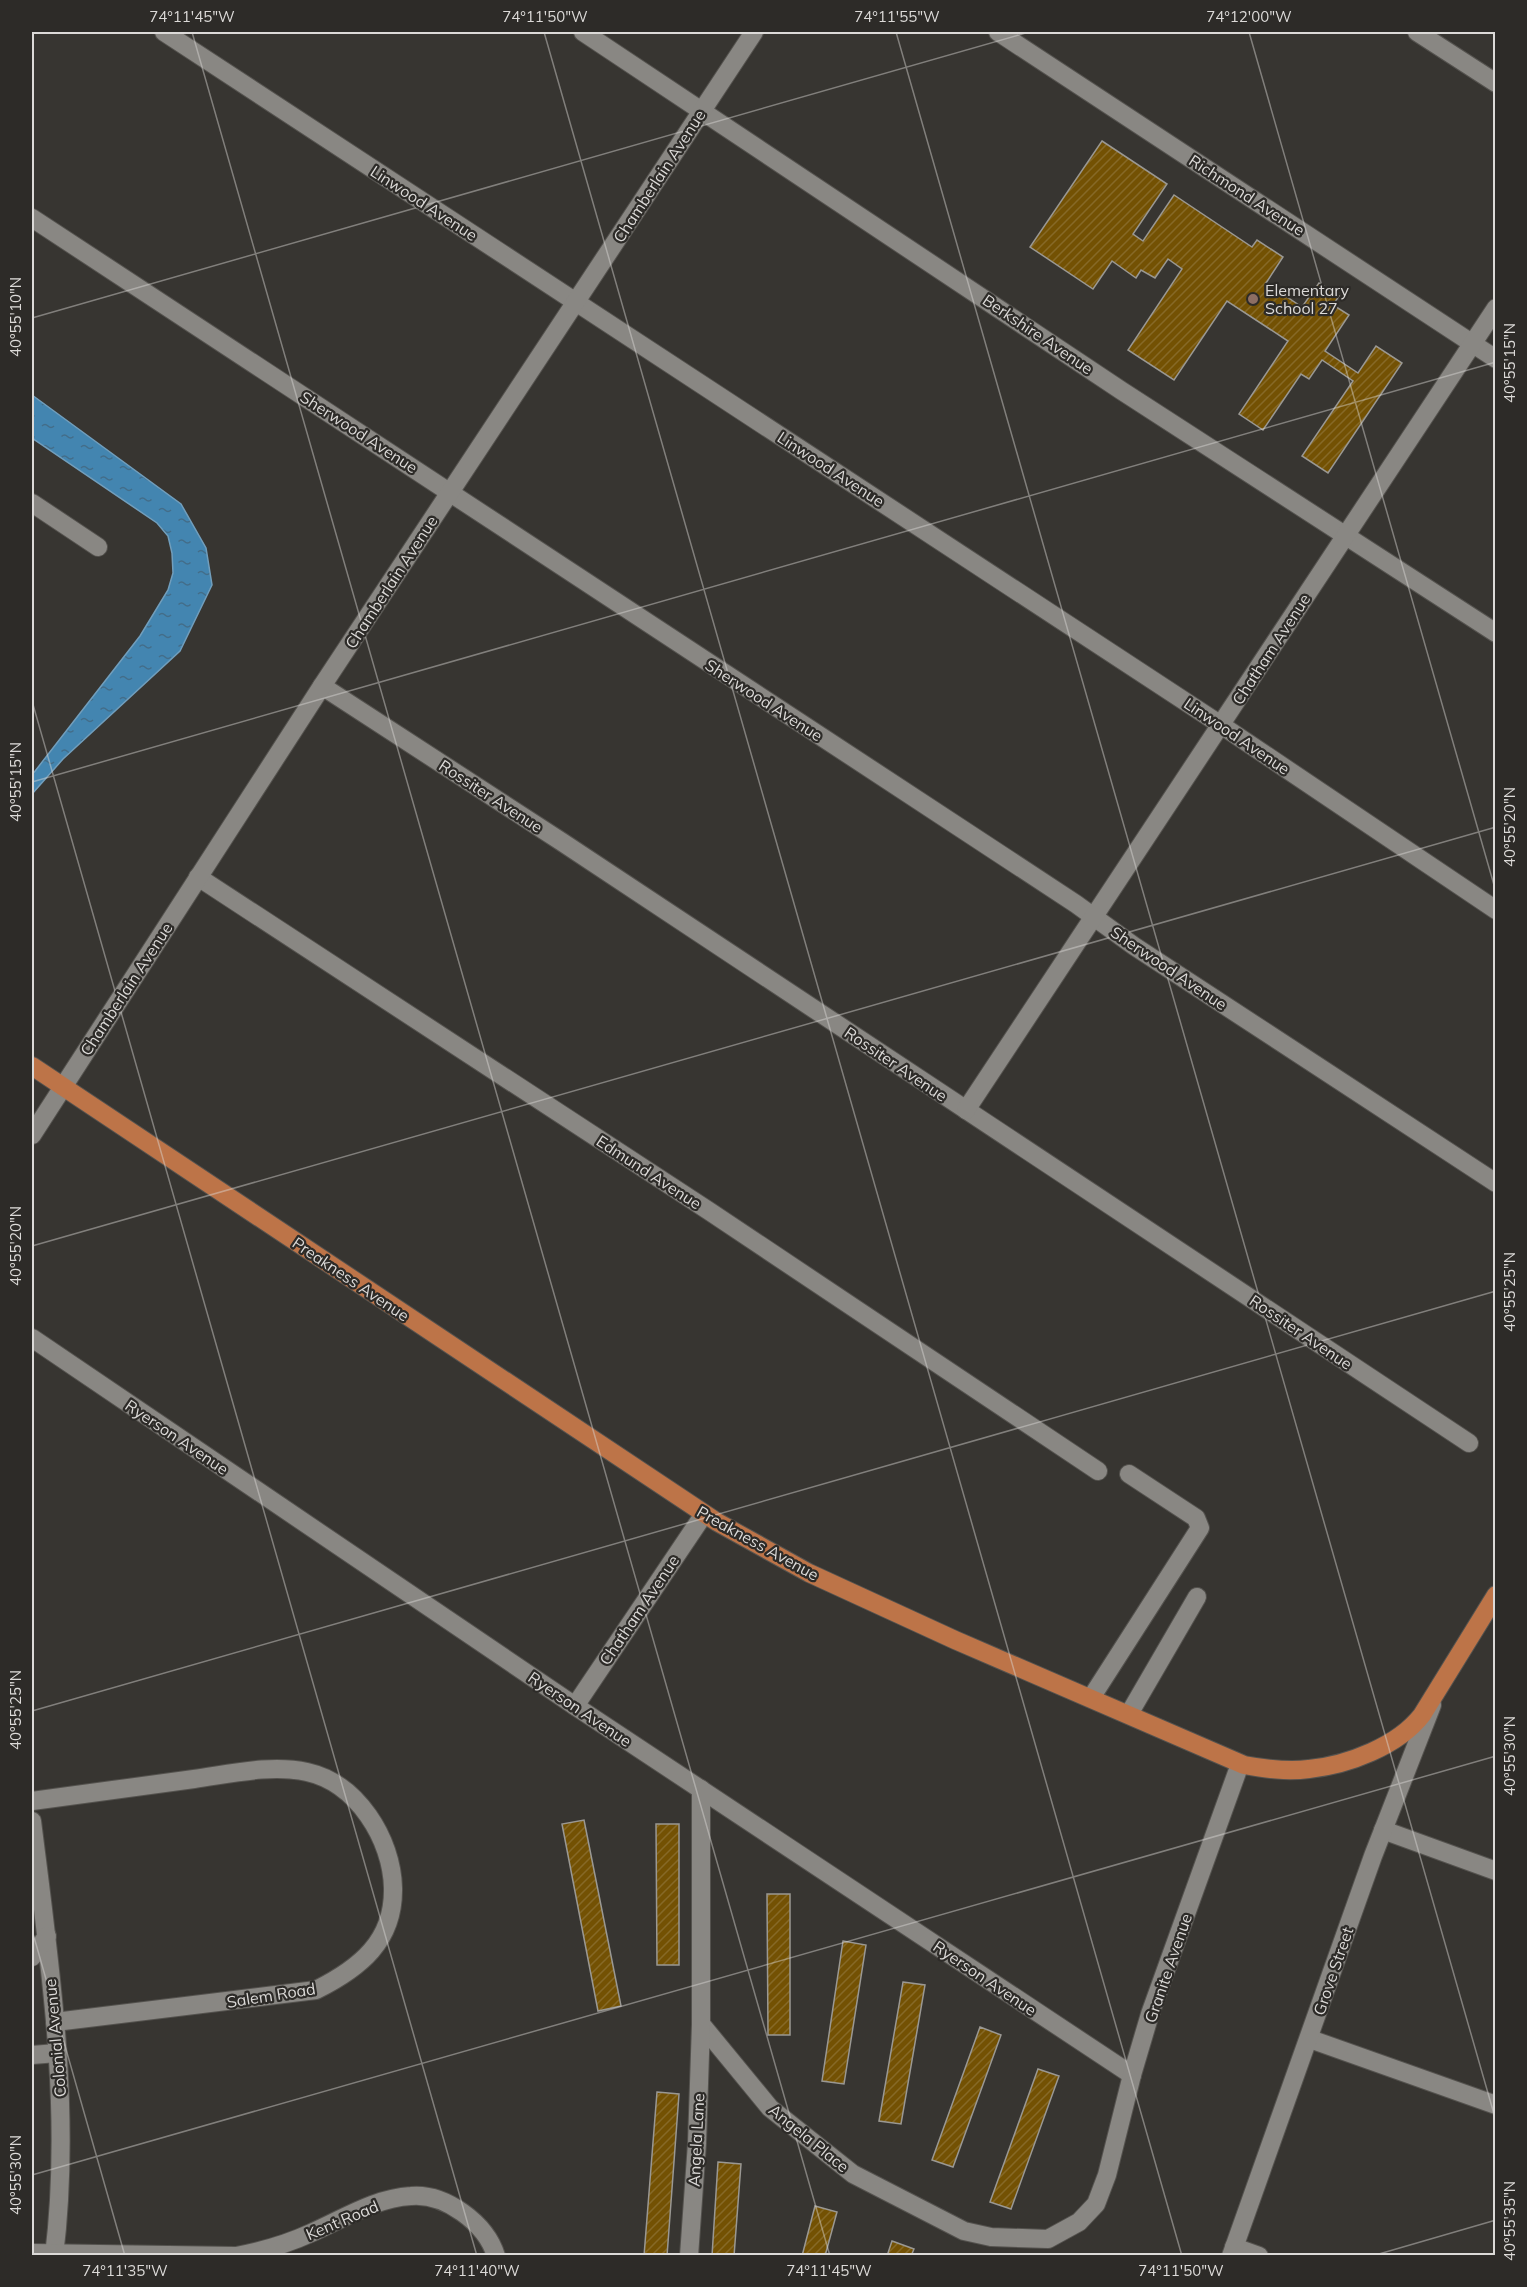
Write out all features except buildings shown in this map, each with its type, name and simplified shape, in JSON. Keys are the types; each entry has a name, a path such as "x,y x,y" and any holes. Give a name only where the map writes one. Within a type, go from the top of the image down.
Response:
{"main road":[{"name":"Preakness Avenue","path":"32,1066 704,1514 809,1573 1240,1764 1274,1770 1310,1769 1354,1758 1388,1744 1414,1726 1496,1595"}],"street":[{"name":"Linwood Avenue","path":"164,32 1221,725 1496,910"},
{"name":"Berkshire Avenue","path":"583,32 1122,391 1496,633"},
{"name":"Chamberlain Avenue","path":"32,1132 322,686 754,32"},
{"name":"Richmond Avenue","path":"998,32 1496,359"},
{"path":"1417,32 1496,83"},
{"name":"Sherwood Avenue","path":"32,218 1496,1183"},
{"name":"Chatham Avenue","path":"966,1110 1496,308"},
{"path":"32,503 98,548"},
{"name":"Rossiter Avenue","path":"322,686 562,842 1469,1443"},
{"name":"Edmund Avenue","path":"198,877 709,1211 1098,1471"},
{"name":"Ryerson Avenue","path":"32,1338 575,1706 1132,2075"},
{"path":"1092,1698 1200,1528 1196,1518 1129,1474"},
{"name":"Chatham Avenue","path":"575,1706 704,1514"},
{"path":"1129,1714 1197,1597"},
{"name":"Grove Street","path":"1233,2251 1383,1830 1439,1688"},
{"name":"Granite Avenue","path":"1107,2175 1150,2014 1240,1764"},
{"name":"Salem Road","path":"32,1801 254,1771 309,1772 334,1782 359,1804 384,1842 392,1867 393,1904 385,1931 378,1943 368,1956 343,1976 316,1990 55,2022"},
{"path":"701,1789 701,2024"},
{"name":"Colonial Avenue","path":"32,1821 47,1936 60,2090 60,2199 54,2254"},
{"path":"1383,1830 1496,1870"},
{"path":"32,1957 47,1936"},
{"name":"Angela Place","path":"701,2024 770,2108 853,2174 964,2230 991,2237 1048,2240 1079,2222 1096,2204 1107,2175"},
{"name":"Angela Lane","path":"689,2256 697,2143 701,2024"},
{"path":"1310,2039 1496,2105"},
{"path":"32,2055 57,2053"},
{"name":"Kent Road","path":"32,2253 236,2256 274,2252 375,2204 412,2196 428,2198 467,2214 492,2243 496,2256"},
{"path":"1233,2251 1259,2256"}],"water":[{"path":"32,395 181,504 206,548 212,585 180,651 63,759 32,794 32,775 140,636 168,590 173,573 168,536 157,523 32,438"}],"place":[{"name":"Elementary School 27","path":"1253,299"}]}
